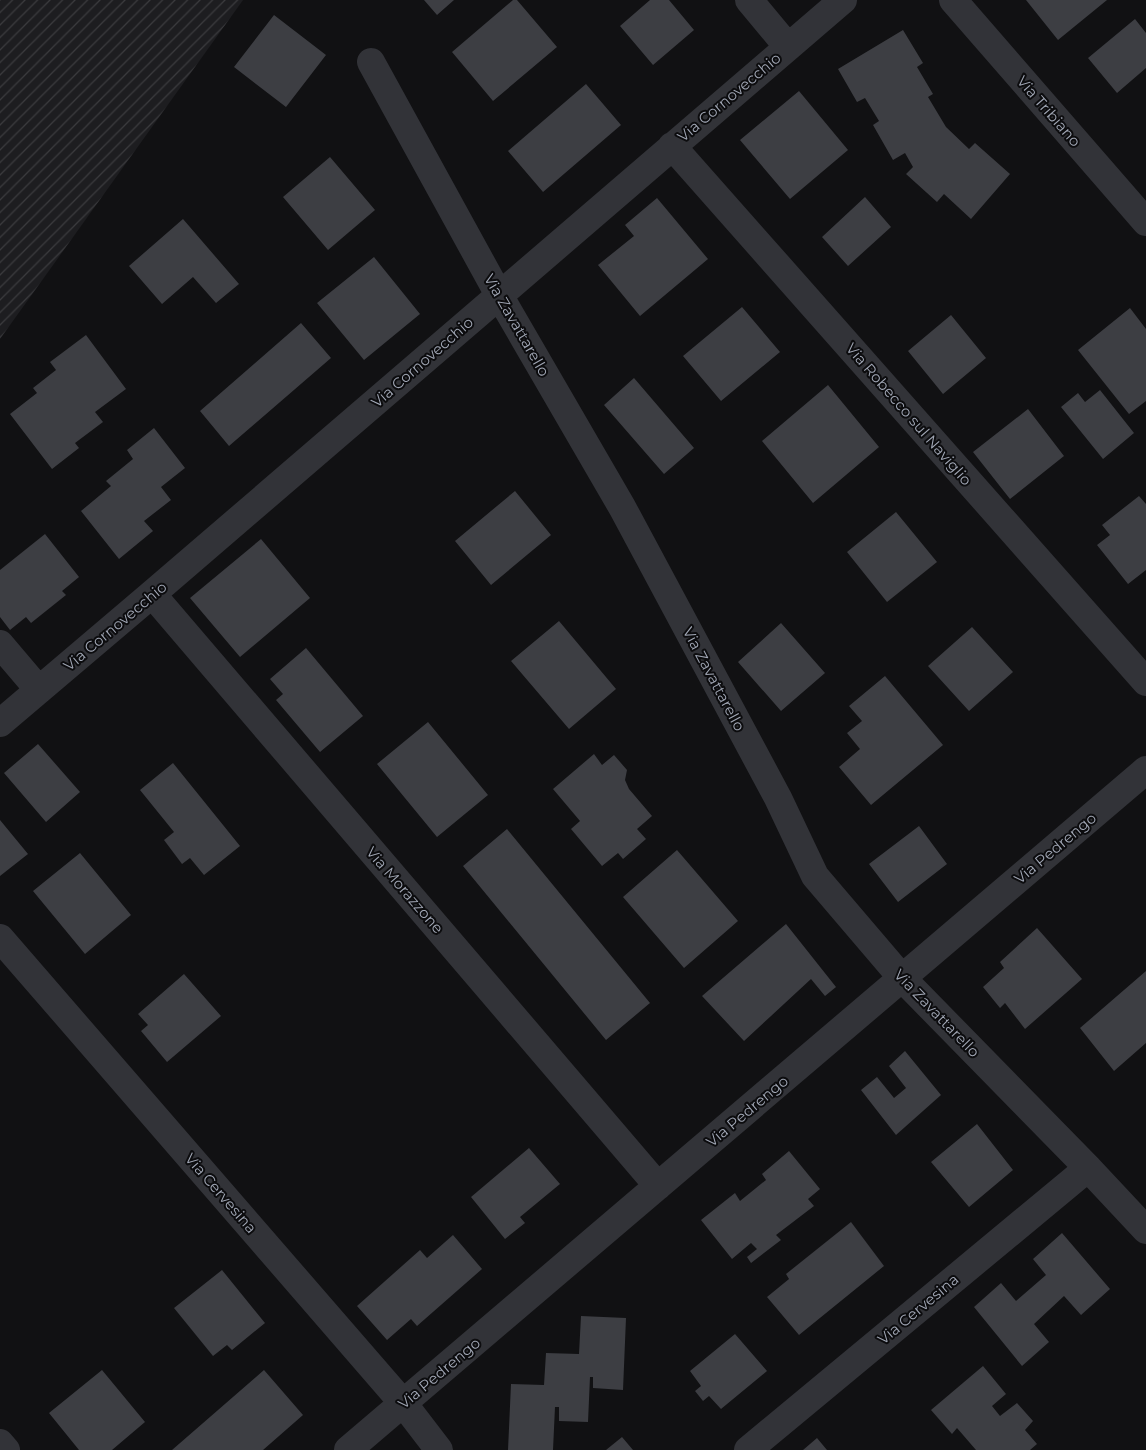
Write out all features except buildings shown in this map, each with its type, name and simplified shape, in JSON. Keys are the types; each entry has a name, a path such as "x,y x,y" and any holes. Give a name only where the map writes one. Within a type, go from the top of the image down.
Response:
{"street":[{"path":"749,0 788,47"},
{"name":"Via Cornovecchio","path":"0,723 843,0"},
{"name":"Via Tribiano","path":"953,0 1146,222"},
{"name":"Via Zavattarello","path":"371,62 499,295 622,508 778,798 814,876 902,978 1146,1230"},
{"name":"Via Robecco sul Naviglio","path":"672,146 1146,682"},
{"name":"Via Morazzone","path":"152,594 658,1186"},
{"path":"0,644 39,690"},
{"name":"Via Pedrengo","path":"348,1450 1146,770"},
{"name":"Via Cervesina","path":"0,938 403,1403 439,1450"},
{"name":"Via Cervesina","path":"748,1450 1088,1168"},
{"path":"0,1443 6,1450"}],"shaded area":[{"path":"0,0 243,0 0,339"}]}
